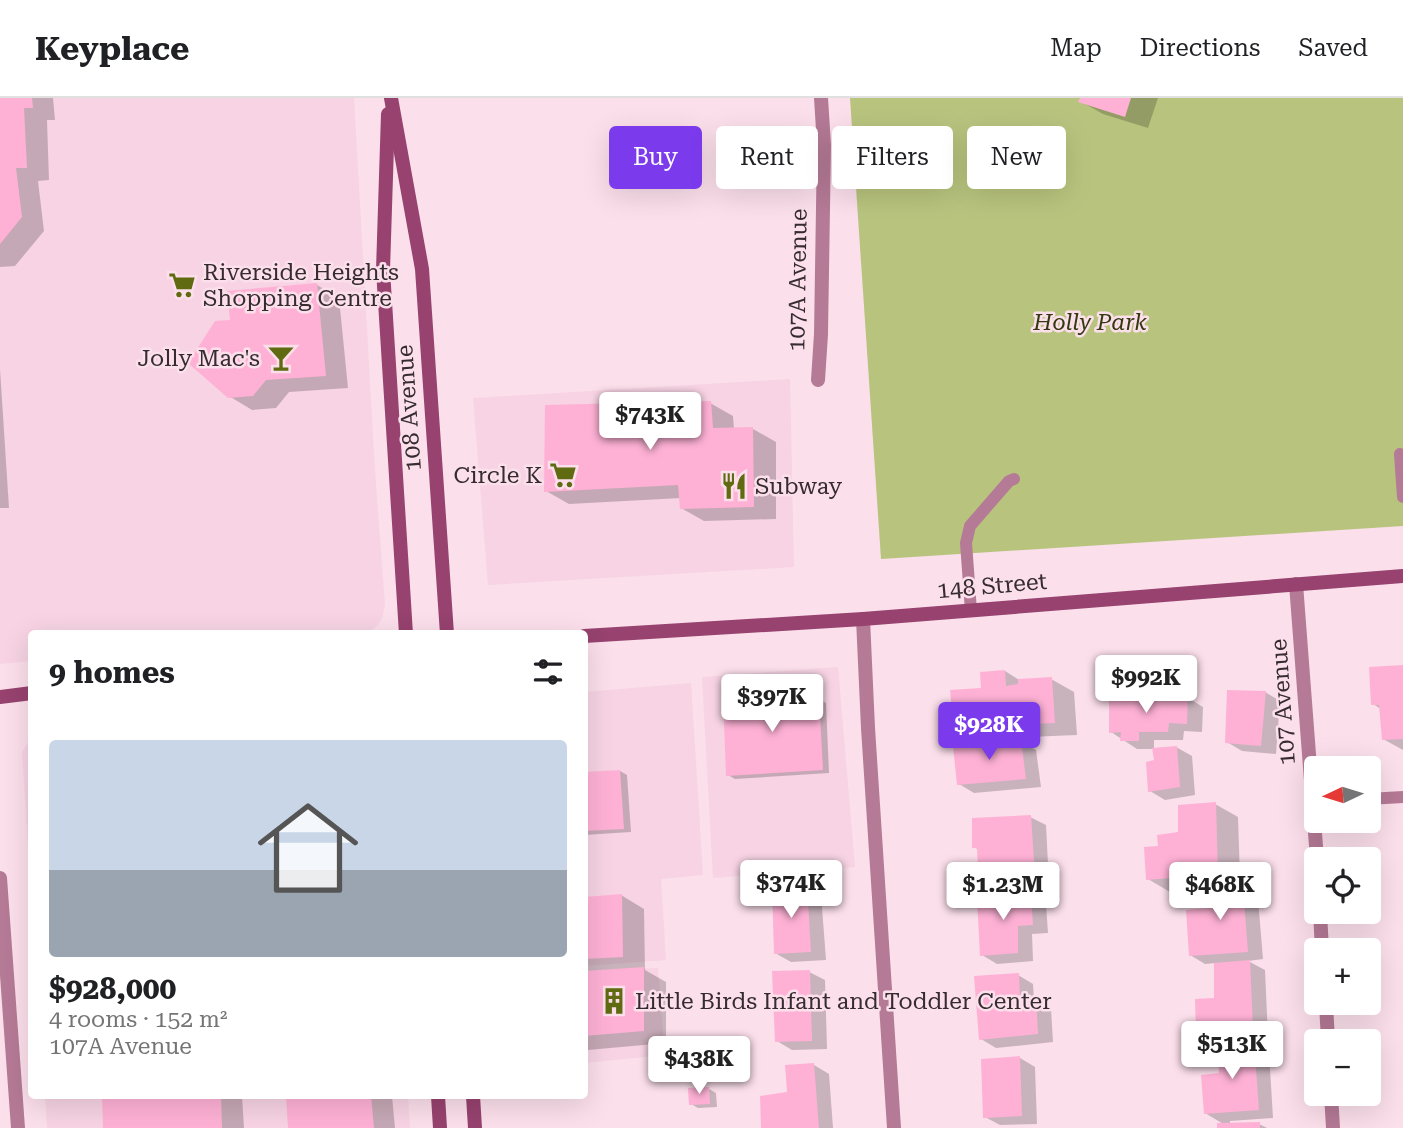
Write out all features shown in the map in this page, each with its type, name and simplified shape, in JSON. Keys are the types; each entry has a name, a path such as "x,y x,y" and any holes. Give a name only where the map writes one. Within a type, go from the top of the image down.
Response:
{"main road":[{"name":"108 Avenue","path":"389,98 383,270 407,630"},
{"name":"108 Avenue","path":"389,98 422,269 447,630"},
{"name":"148 Street","path":"588,636 863,619 1403,576"},
{"path":"0,697 28,694"},
{"path":"438,1099 440,1128"},
{"path":"473,1099 475,1128"}],"street":[{"name":"107A Avenue","path":"817,380 821,334 824,158 821,98"},
{"name":"107 Avenue","path":"1296,584 1311,756"},
{"path":"863,619 894,1128"},
{"path":"0,878 18,1128"},
{"path":"1332,1106 1334,1128"}],"lane":[{"path":"1400,454 1403,497"},
{"path":"971,611 966,543 970,526 1014,478"},
{"path":"1381,798 1403,797"}],"shaded area":[{"name":"Riverside Heights Shopping Centre","path":"0,98 354,98 385,605 378,625 372,630 28,630 28,661 0,664"},
{"path":"790,379 794,567 488,585 473,398"},
{"path":"838,667 855,867 713,878 702,677"},
{"path":"691,683 703,875 661,879 666,960 588,966 588,692"},
{"path":"28,743 28,845 22,752"},
{"path":"658,968 665,1055 588,1063 588,971"},
{"path":"45,1099 408,1099 410,1128 47,1128"}],"green space":[{"name":"Holly Park","path":"850,98 1403,98 1403,526 881,559 856,189 953,189 953,126 852,126"}],"building":[{"path":"0,98 32,98 33,108 24,108 27,168 16,168 22,217 0,244"},
{"path":"1080,98 1131,98 1125,117 1078,102"},
{"path":"317,283 326,376 266,380 253,396 228,398 188,363 215,321 230,320 227,291"},
{"path":"711,401 713,428 753,427 754,507 680,509 678,485 544,492 545,405"},
{"path":"1403,665 1403,739 1382,740 1379,705 1371,705 1369,667"},
{"path":"1005,670 1006,686 1018,684 1018,679 1052,677 1055,723 983,726 982,719 953,721 950,690 981,688 980,672"},
{"path":"800,690 801,699 819,697 823,770 726,776 723,696"},
{"path":"1227,690 1266,691 1261,746 1225,743"},
{"path":"1188,696 1187,724 1169,723 1168,732 1139,732 1139,741 1120,741 1121,732 1109,733 1109,699"},
{"path":"1021,739 1026,779 957,785 953,746"},
{"path":"1177,746 1180,787 1148,792 1146,762 1154,760 1152,748"},
{"path":"620,770 624,829 588,831 588,772"},
{"path":"1216,802 1218,874 1146,880 1144,847 1158,846 1157,835 1178,832 1178,805"},
{"path":"1031,815 1035,876 986,878 986,869 978,870 977,848 972,848 972,818"},
{"path":"1242,876 1248,952 1189,956 1186,910 1217,907 1216,880"},
{"path":"807,884 811,952 774,954 772,888"},
{"path":"1031,893 1033,925 1018,926 1018,953 980,956 977,898"},
{"path":"622,894 623,957 588,959 588,897"},
{"path":"1250,960 1253,1029 1196,1032 1195,999 1214,998 1214,963"},
{"name":"Little Birds Infant and Toddler Center","path":"644,967 644,1031 588,1036 588,971"},
{"path":"810,970 812,1041 775,1042 772,971"},
{"path":"1019,973 1020,999 1036,998 1038,1034 979,1040 974,976"},
{"path":"1254,1041 1259,1110 1204,1114 1201,1075 1219,1073 1217,1046"},
{"path":"1020,1056 1022,1116 983,1118 981,1059"},
{"path":"814,1063 819,1128 761,1128 760,1096 787,1092 785,1065"},
{"path":"709,1087 710,1104 689,1105 688,1088"},
{"path":"102,1099 221,1099 222,1128 103,1128"},
{"path":"286,1099 371,1099 374,1128 288,1128"},
{"path":"1260,1122 1260,1128 1217,1128 1217,1123"}],"place":[{"name":"Riverside Heights Shopping Centre","path":"182,285"},
{"name":"Jolly Mac's","path":"281,358"},
{"name":"Circle K","path":"563,475"},
{"name":"Subway","path":"734,486"},
{"name":"Little Birds Infant and Toddler Center","path":"614,1001"}]}
